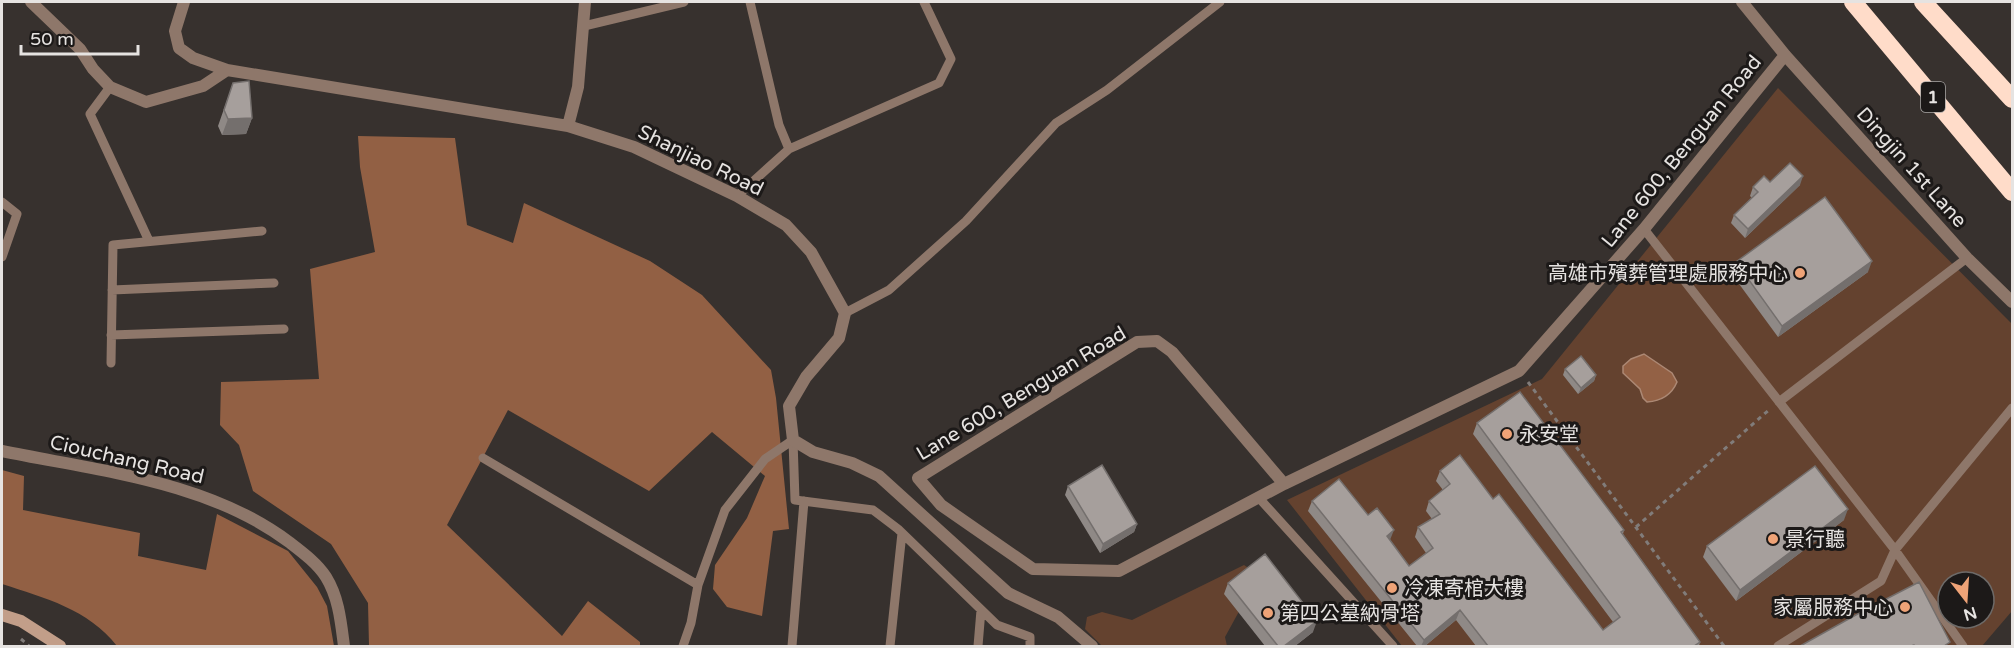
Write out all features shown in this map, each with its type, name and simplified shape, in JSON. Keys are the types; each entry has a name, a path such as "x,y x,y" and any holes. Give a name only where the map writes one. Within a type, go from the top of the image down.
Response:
{"highway":[{"name":"1","path":"1853,2 2013,192"},
{"path":"1923,2 2013,99"}],"street":[{"path":"31,2 80,49 93,69 110,87 146,102 203,86 227,70"},
{"name":"Shanjiao Road","path":"184,2 175,32 179,48 194,57 227,70 567,126 634,147 737,196 786,225 811,252 844,313"},
{"path":"567,126 578,87 585,2"},
{"name":"Lane 600, Benguan Road","path":"1284,484 1172,352 1157,341 1137,342 918,478 941,505 1033,569 1119,572 1284,484 1520,371 1644,229 1785,55 1742,2"},
{"name":"Dingjin 1st Lane","path":"1785,55 1967,258 2013,302"},
{"path":"844,313 839,338 806,377 789,406 793,440 813,452 852,463 879,476 1008,592 1058,617 1092,646"},
{"name":"Ciouchang Road","path":"2,451 181,489 237,509 293,545 325,575 336,598 344,646"},
{"path":"2,615 21,621 60,646"}],"lane":[{"path":"584,26 684,2"},
{"path":"750,2 779,125 789,149"},
{"path":"737,196 789,149 939,82 951,59 924,2"},
{"path":"844,313 889,290 966,221 1056,123 1107,90 1220,2"},
{"path":"110,87 90,114 149,241"},
{"path":"2,202 17,214 2,257"},
{"path":"1644,229 1895,550 1963,646"},
{"path":"111,363 113,245 262,231"},
{"path":"1779,402 1967,258"},
{"path":"112,290 274,283"},
{"path":"111,335 284,329"},
{"path":"1778,646 1881,581 1895,550 2013,408"},
{"path":"793,440 795,500 873,510 902,533 997,625 1030,637 1030,646"},
{"path":"683,646 699,585 725,510 765,459 793,440"},
{"path":"483,458 699,585"},
{"path":"1258,498 1393,646"},
{"path":"792,646 804,501"},
{"path":"890,646 902,533"},
{"path":"978,646 981,610"}],"path":[{"path":"1520,371 1724,646"},
{"path":"1636,527 1779,402"}],"shaded area":[{"path":"1778,88 2012,324 2012,611 1996,630 1996,570 1936,570 1936,630 1996,630 1982,646 1402,646 1287,500 1542,379"},
{"path":"358,136 455,138 467,225 513,243 524,203 650,261 702,295 771,370 776,398 789,529 773,531 762,616 727,607 713,589 715,565 747,518 765,476 712,432 649,491 508,410 447,525 562,636 588,601 640,642 640,646 369,646 368,603 331,544 253,491 239,445 220,425 221,382 319,379 310,269 375,252 360,167"},
{"path":"1644,354 1672,373 1677,382 1665,396 1647,402 1640,389 1623,373 1623,366 1631,359"},
{"path":"2,470 24,476 23,510 140,533 138,556 206,570 217,514 288,551 317,587 327,606 334,646 117,646 93,623 65,606 2,584"},
{"path":"1244,565 1259,575 1225,637 1227,646 1102,646 1085,629 1087,617 1102,612 1132,620"}],"building":[{"path":"249,81 252,118 228,119 224,110 233,83"},
{"path":"1790,163 1803,176 1748,229 1734,215 1758,192 1753,187 1764,176 1770,182"},
{"name":"高雄市殯葬管理處服務中心","path":"1825,197 1872,261 1782,326 1736,262"},
{"path":"1581,356 1596,375 1581,388 1565,369"},
{"path":"1520,392 1624,530 1621,532 1700,642 1694,646 1488,646 1460,610 1424,640 1312,501 1339,479 1368,515 1377,508 1394,530 1387,536 1409,566 1433,548 1418,527 1440,514 1429,501 1450,484 1440,471 1460,455 1493,499 1499,494 1603,630 1620,617 1477,423"},
{"path":"1102,465 1137,524 1103,544 1068,486"},
{"name":"景行聽","path":"1815,466 1848,509 1740,590 1707,546"},
{"name":"第四公墓納骨塔","path":"1265,554 1317,621 1284,646 1278,646 1228,583"},
{"path":"1919,582 1936,615 1936,630 1944,630 1950,642 1944,646 1800,646"}],"place":[{"name":"高雄市殯葬管理處服務中心","path":"1800,273"},
{"name":"永安堂","path":"1507,434"},
{"name":"景行聽","path":"1773,539"},
{"name":"冷凍寄棺大樓","path":"1392,588"},
{"name":"家屬服務中心","path":"1905,607"},
{"name":"第四公墓納骨塔","path":"1268,613"}]}
